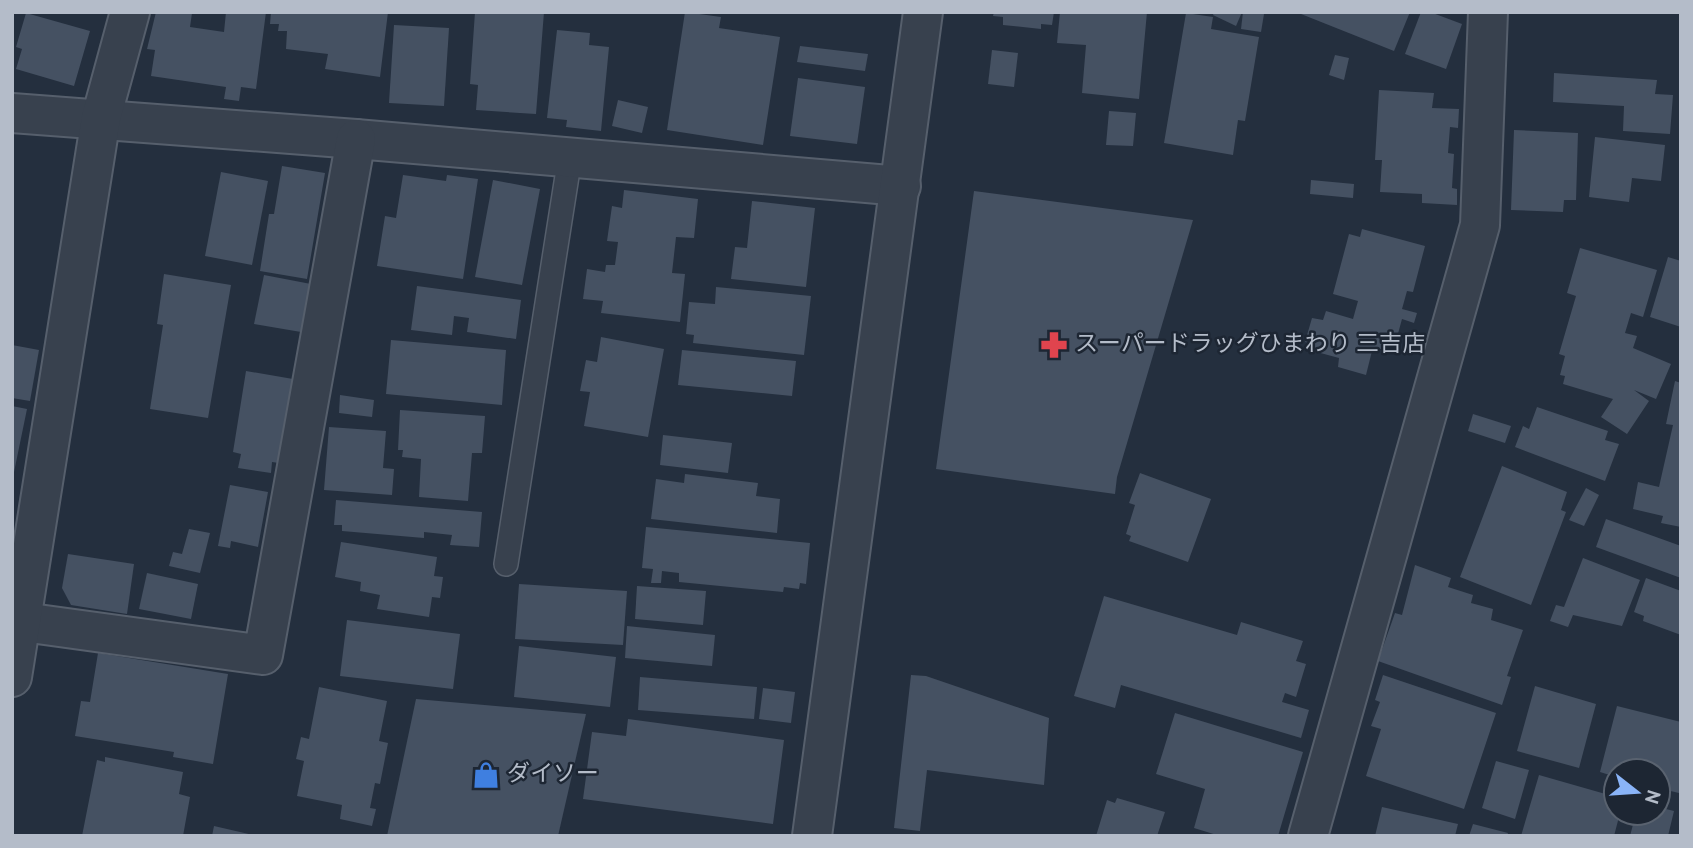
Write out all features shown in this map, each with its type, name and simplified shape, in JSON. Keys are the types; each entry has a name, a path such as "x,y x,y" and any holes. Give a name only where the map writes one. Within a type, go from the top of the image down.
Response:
{"street":[{"path":"12,677 23,622 102,118 130,12"},
{"path":"812,836 923,12"},
{"path":"1308,836 1480,225 1488,12"},
{"path":"12,113 102,118 901,186"},
{"path":"23,622 263,655 356,139"}],"lane":[{"path":"506,564 570,157"}],"building":[{"path":"156,12 192,13 190,27 224,32 226,12 266,12 256,89 241,87 239,101 224,99 226,87 151,76 155,50 147,49"},
{"path":"271,12 388,12 380,77 325,69 328,54 286,49 287,31 278,31 279,24 270,24"},
{"path":"475,12 544,12 536,114 476,110 478,85 470,84"},
{"path":"685,12 721,17 719,28 780,37 763,145 667,130"},
{"path":"994,12 1054,12 1052,25 1041,24 1041,29 1003,25 1003,17 993,16"},
{"path":"1060,12 1147,12 1139,99 1082,93 1086,45 1057,43"},
{"path":"1214,12 1242,12 1236,26 1213,15"},
{"path":"1243,12 1264,14 1261,32 1241,29"},
{"path":"1296,12 1410,12 1394,51"},
{"path":"1421,12 1430,12 1462,24 1446,69 1405,54"},
{"path":"26,13 90,31 74,86 16,69 22,49 16,47"},
{"path":"1186,13 1213,17 1211,29 1259,37 1245,121 1238,120 1233,155 1164,143"},
{"path":"394,25 449,28 444,106 389,103"},
{"path":"557,30 590,33 589,45 609,47 601,131 566,127 567,120 547,118"},
{"path":"800,46 868,54 865,71 797,62"},
{"path":"992,50 1018,53 1014,87 988,84"},
{"path":"1335,55 1349,58 1344,80 1329,75"},
{"path":"1554,73 1657,80 1655,94 1673,95 1670,134 1623,131 1624,106 1553,102"},
{"path":"798,78 865,87 857,144 790,136"},
{"path":"1379,90 1434,93 1432,108 1459,109 1458,128 1450,127 1448,153 1454,154 1452,188 1457,189 1457,205 1422,203 1422,194 1380,192 1382,160 1375,160"},
{"path":"618,100 648,107 642,133 612,126"},
{"path":"1109,111 1136,113 1133,146 1106,145"},
{"path":"1514,130 1578,133 1576,200 1564,200 1563,212 1511,210"},
{"path":"1595,137 1665,145 1661,181 1632,178 1629,202 1589,197"},
{"path":"282,166 325,173 307,279 260,271 269,214 274,214"},
{"path":"221,172 268,181 252,265 205,256"},
{"path":"403,175 446,181 447,175 478,179 463,279 377,266 385,216 396,218"},
{"path":"493,180 540,189 522,285 475,277"},
{"path":"1311,180 1354,184 1353,198 1310,194"},
{"path":"624,190 698,199 694,238 676,237 672,273 685,274 680,322 601,313 603,301 583,299 587,269 605,272 606,265 615,265 618,242 607,241 612,206 622,208"},
{"name":"スーパードラッグひまわり 三吉店","path":"974,191 1193,220 1117,477 1115,494 936,469"},
{"path":"752,201 815,208 806,287 731,279 735,247 747,248"},
{"path":"1362,229 1425,246 1413,292 1407,291 1402,309 1417,313 1414,323 1402,319 1393,352 1373,347 1366,375 1338,367 1339,358 1313,351 1315,345 1305,342 1312,318 1323,320 1326,311 1353,319 1358,301 1333,294 1349,234 1360,237"},
{"path":"1580,248 1657,270 1643,317 1631,313 1625,333 1637,336 1633,348 1671,364 1656,399 1634,390 1649,401 1627,434 1601,417 1613,399 1563,384 1565,376 1560,375 1565,356 1559,354 1576,296 1567,293"},
{"path":"1668,257 1681,261 1681,327 1650,317"},
{"path":"164,274 231,285 208,418 150,409 163,325 157,324"},
{"path":"264,275 311,284 301,332 254,324"},
{"path":"417,286 521,300 516,339 467,332 469,318 454,316 452,335 411,330"},
{"path":"716,287 811,296 804,355 693,343 694,335 686,334 689,302 715,304"},
{"path":"601,337 664,349 648,437 584,426 590,392 580,391 586,360 597,362"},
{"path":"391,340 506,350 502,405 386,394"},
{"path":"12,345 39,350 30,401 12,398"},
{"path":"682,350 796,361 792,396 678,385"},
{"path":"246,371 293,379 279,463 272,462 271,473 238,468 241,454 233,452"},
{"path":"1675,381 1681,383 1681,527 1661,523 1663,516 1633,509 1638,482 1659,487 1673,425 1666,424"},
{"path":"340,395 374,400 372,417 339,413"},
{"path":"12,406 27,409 13,477 12,476"},
{"path":"1537,407 1608,431 1605,440 1619,444 1605,481 1515,447 1523,426 1529,429"},
{"path":"400,410 485,416 482,453 472,453 468,501 419,497 421,459 402,457 403,450 398,450"},
{"path":"1473,414 1511,426 1505,443 1468,431"},
{"path":"329,427 386,431 383,468 394,469 392,495 324,490"},
{"path":"663,435 732,443 728,473 660,465"},
{"path":"1502,466 1567,492 1561,510 1566,512 1531,605 1460,577"},
{"path":"1140,473 1211,499 1188,562 1129,541 1131,536 1126,534 1135,505 1129,503"},
{"path":"685,474 758,483 756,496 780,499 777,533 651,519 656,479 684,483"},
{"path":"230,485 268,492 258,547 231,541 230,548 218,546"},
{"path":"1586,488 1599,495 1584,526 1569,520"},
{"path":"336,500 482,512 479,547 450,545 452,535 424,532 424,538 342,531 342,525 334,525"},
{"path":"1606,519 1681,546 1681,578 1596,547"},
{"path":"646,527 810,543 806,584 800,583 799,589 784,587 783,592 679,582 679,573 662,571 661,583 651,583 653,569 642,568"},
{"path":"189,529 210,533 200,573 169,566 173,552 182,554"},
{"path":"341,542 437,557 434,576 443,577 440,598 432,597 429,617 377,609 380,595 360,591 361,582 335,577"},
{"path":"68,554 134,564 127,614 71,605 62,588"},
{"path":"1583,558 1640,580 1622,626 1573,615 1568,627 1550,621 1556,605 1564,607"},
{"path":"1415,565 1451,578 1448,587 1473,595 1471,603 1493,609 1491,620 1523,630 1507,676 1511,677 1502,705 1378,661 1395,613 1402,615"},
{"path":"147,573 198,584 191,619 139,609"},
{"path":"1646,578 1681,591 1681,635 1643,621 1644,616 1634,612"},
{"path":"519,584 627,591 623,645 515,639"},
{"path":"637,586 706,591 703,625 635,619"},
{"path":"1104,596 1237,635 1241,622 1303,641 1296,661 1306,664 1296,697 1285,693 1282,702 1309,710 1301,738 1121,685 1115,708 1074,696"},
{"path":"347,620 460,634 453,689 340,676"},
{"path":"627,626 715,635 712,666 625,658"},
{"path":"519,646 616,657 610,707 514,697"},
{"path":"98,653 228,674 213,764 173,757 174,752 75,736 81,701 90,702"},
{"path":"911,675 926,676 1049,718 1044,785 927,770 920,831 894,828"},
{"path":"1383,675 1496,713 1464,809 1366,776 1381,729 1371,726 1380,702 1375,700"},
{"path":"640,677 757,687 754,719 638,710"},
{"path":"1535,686 1596,704 1579,768 1517,751"},
{"path":"319,687 387,701 379,741 388,743 380,784 375,783 370,808 376,809 372,826 340,819 342,805 297,796 304,761 296,759 301,737 309,739"},
{"path":"763,688 795,692 791,723 759,719"},
{"name":"ダイソー","path":"416,699 586,714 558,836 387,836"},
{"path":"1617,706 1681,722 1679,793 1672,791 1672,757 1604,757"},
{"path":"1175,713 1303,752 1278,836 1220,836 1194,828 1205,789 1156,774"},
{"path":"628,719 784,740 773,824 583,799 592,732 626,736"},
{"path":"105,757 183,772 179,794 190,797 183,836 82,836 97,760 105,762"},
{"path":"1496,761 1529,770 1515,819 1482,808"},
{"path":"1539,775 1602,793 1602,827 1616,827 1614,836 1521,836"},
{"path":"1117,798 1165,812 1157,836 1096,836 1107,800 1115,803"},
{"path":"1382,807 1458,824 1455,836 1375,836"},
{"path":"1473,824 1508,833 1507,836 1469,836"},
{"path":"214,826 253,835 253,836 212,836"},
{"path":"1632,827 1670,827 1668,836 1630,836"}],"place":[{"name":"スーパードラッグひまわり 三吉店","path":"1054,345"},
{"name":"ダイソー","path":"486,775"}]}
